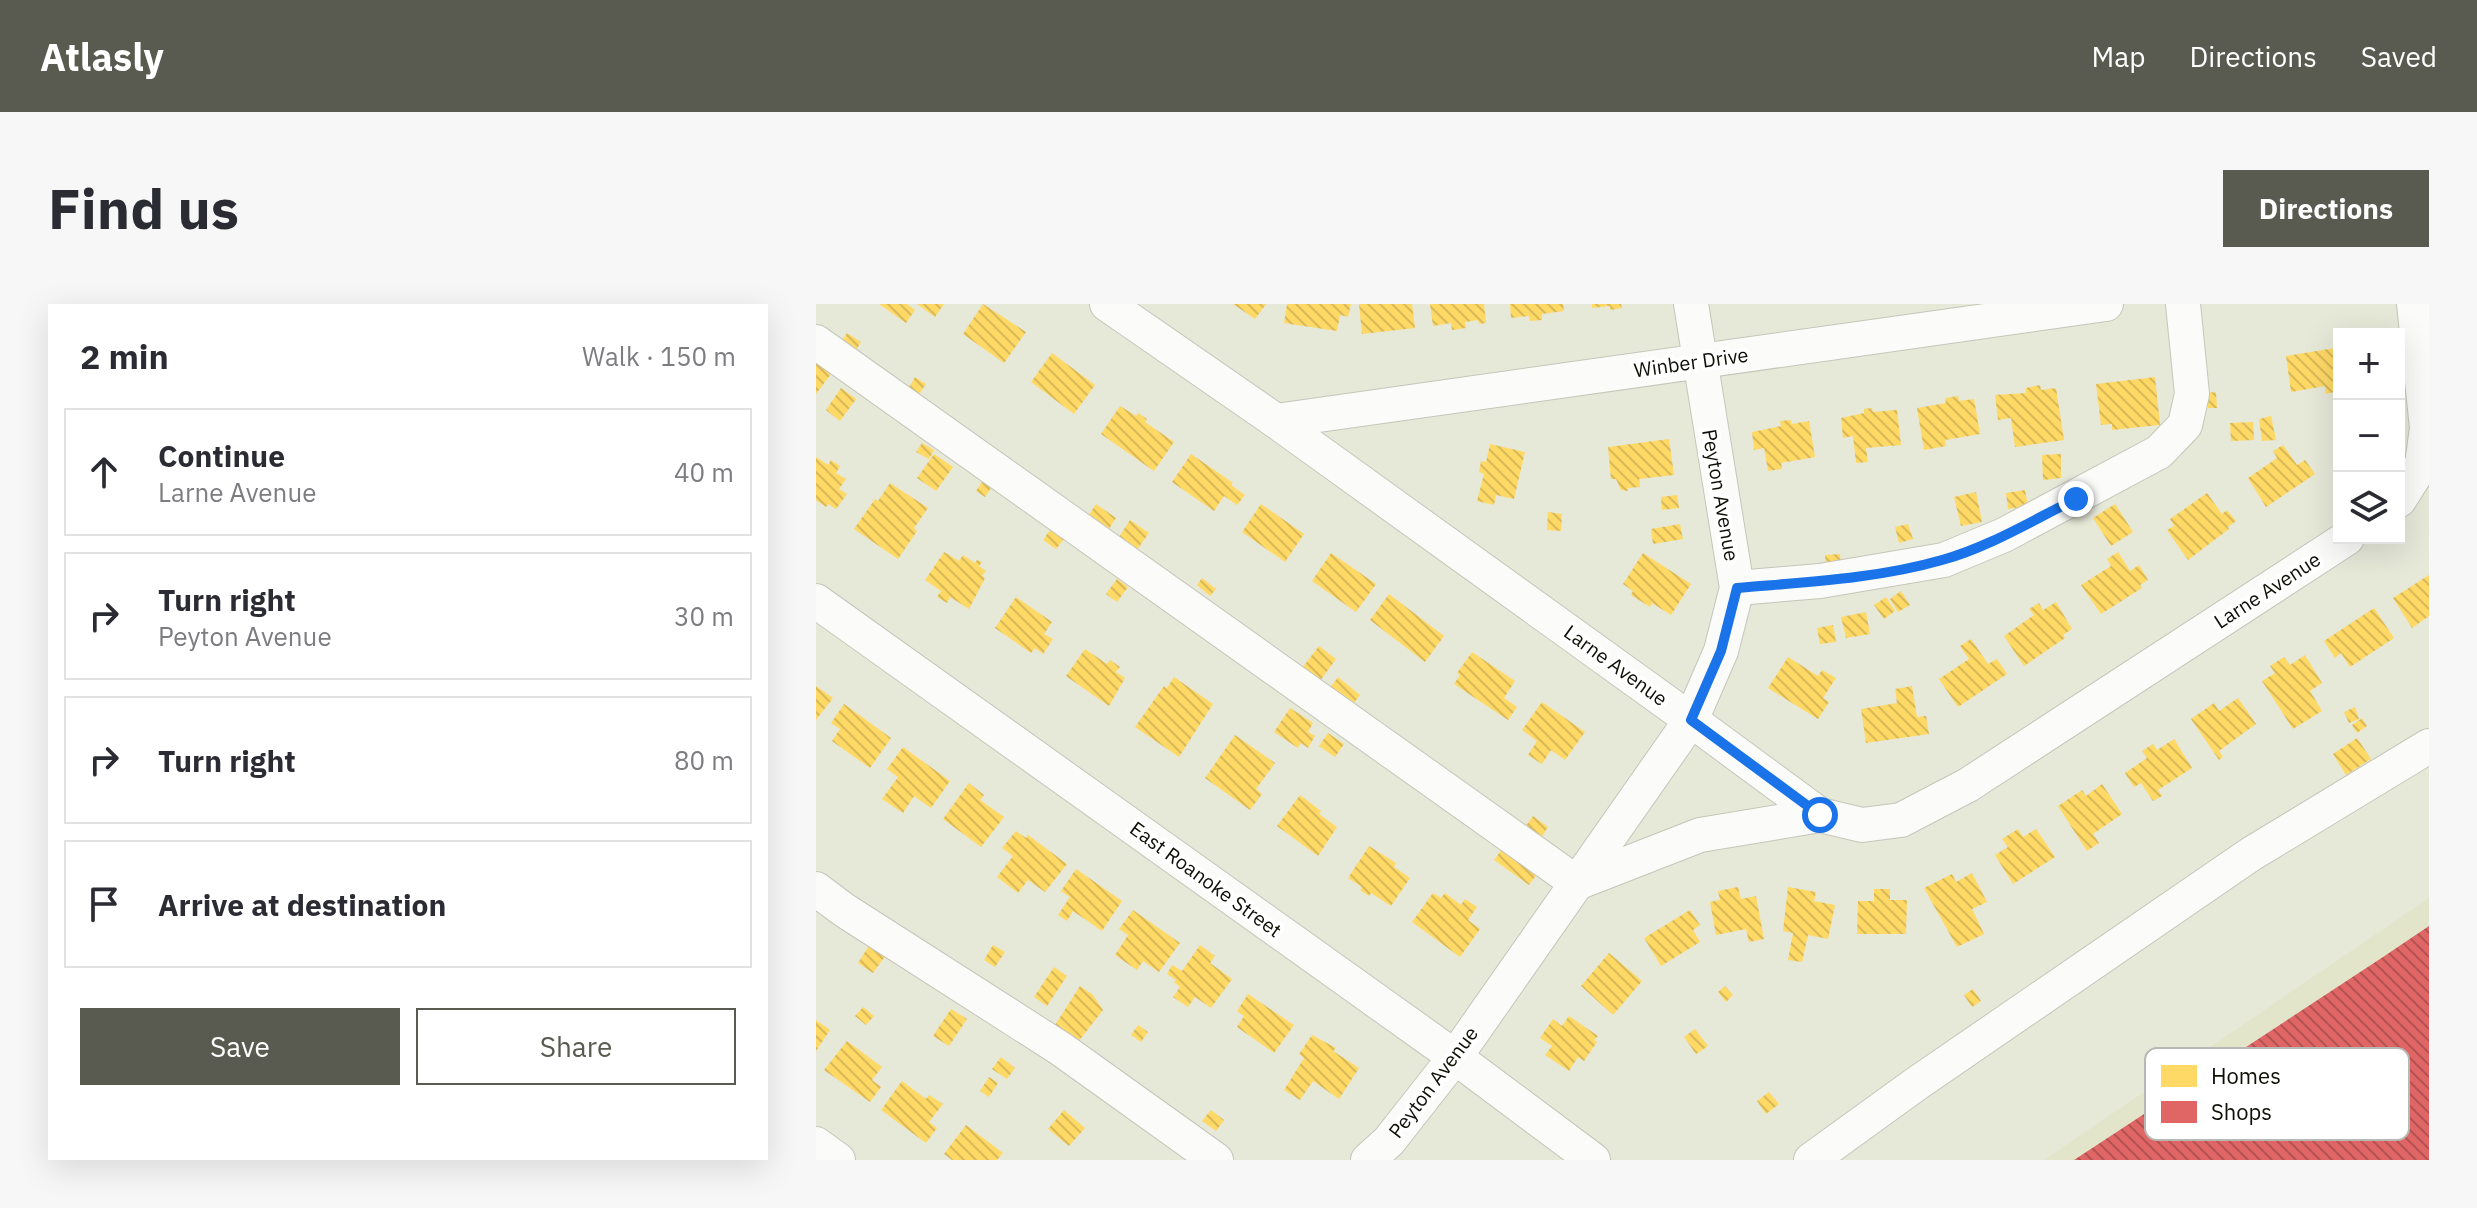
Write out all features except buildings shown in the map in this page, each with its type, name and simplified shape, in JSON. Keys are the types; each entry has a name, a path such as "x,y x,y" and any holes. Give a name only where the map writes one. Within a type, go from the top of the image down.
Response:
{"street":[{"name":"Larne Avenue","path":"1107,304 1152,317 1276,421 1820,815 1862,825 1901,820 1968,785 2338,544"},
{"name":"Peyton Avenue","path":"1368,1160 1389,1141 1455,1057 1691,720 1721,651 1737,588 1691,304"},
{"name":"Winber Drive","path":"1276,421 2106,304"},
{"path":"1737,588 1881,573 1944,560 2004,535 2159,452 2185,425 2192,394 2183,304"},
{"path":"2405,491 2422,464 2427,428 2414,304"},
{"path":"816,342 1577,883 1700,835 1820,815"},
{"name":"East Roanoke Street","path":"816,601 1455,1057 1593,1160"},
{"path":"1811,1160 1916,1084 2251,854 2429,746"},
{"path":"816,889 1049,1041 1216,1160"},
{"path":"816,1144 838,1160"}],"shaded area":[{"path":"2429,898 2429,1160 2044,1160 2145,1091 2145,1140 2409,1140 2409,1048 2209,1048"}],"route":[{"path":"1820,815 1691,720 1721,651 1737,588 1881,573 1944,560 2004,535 2076,499"}]}
